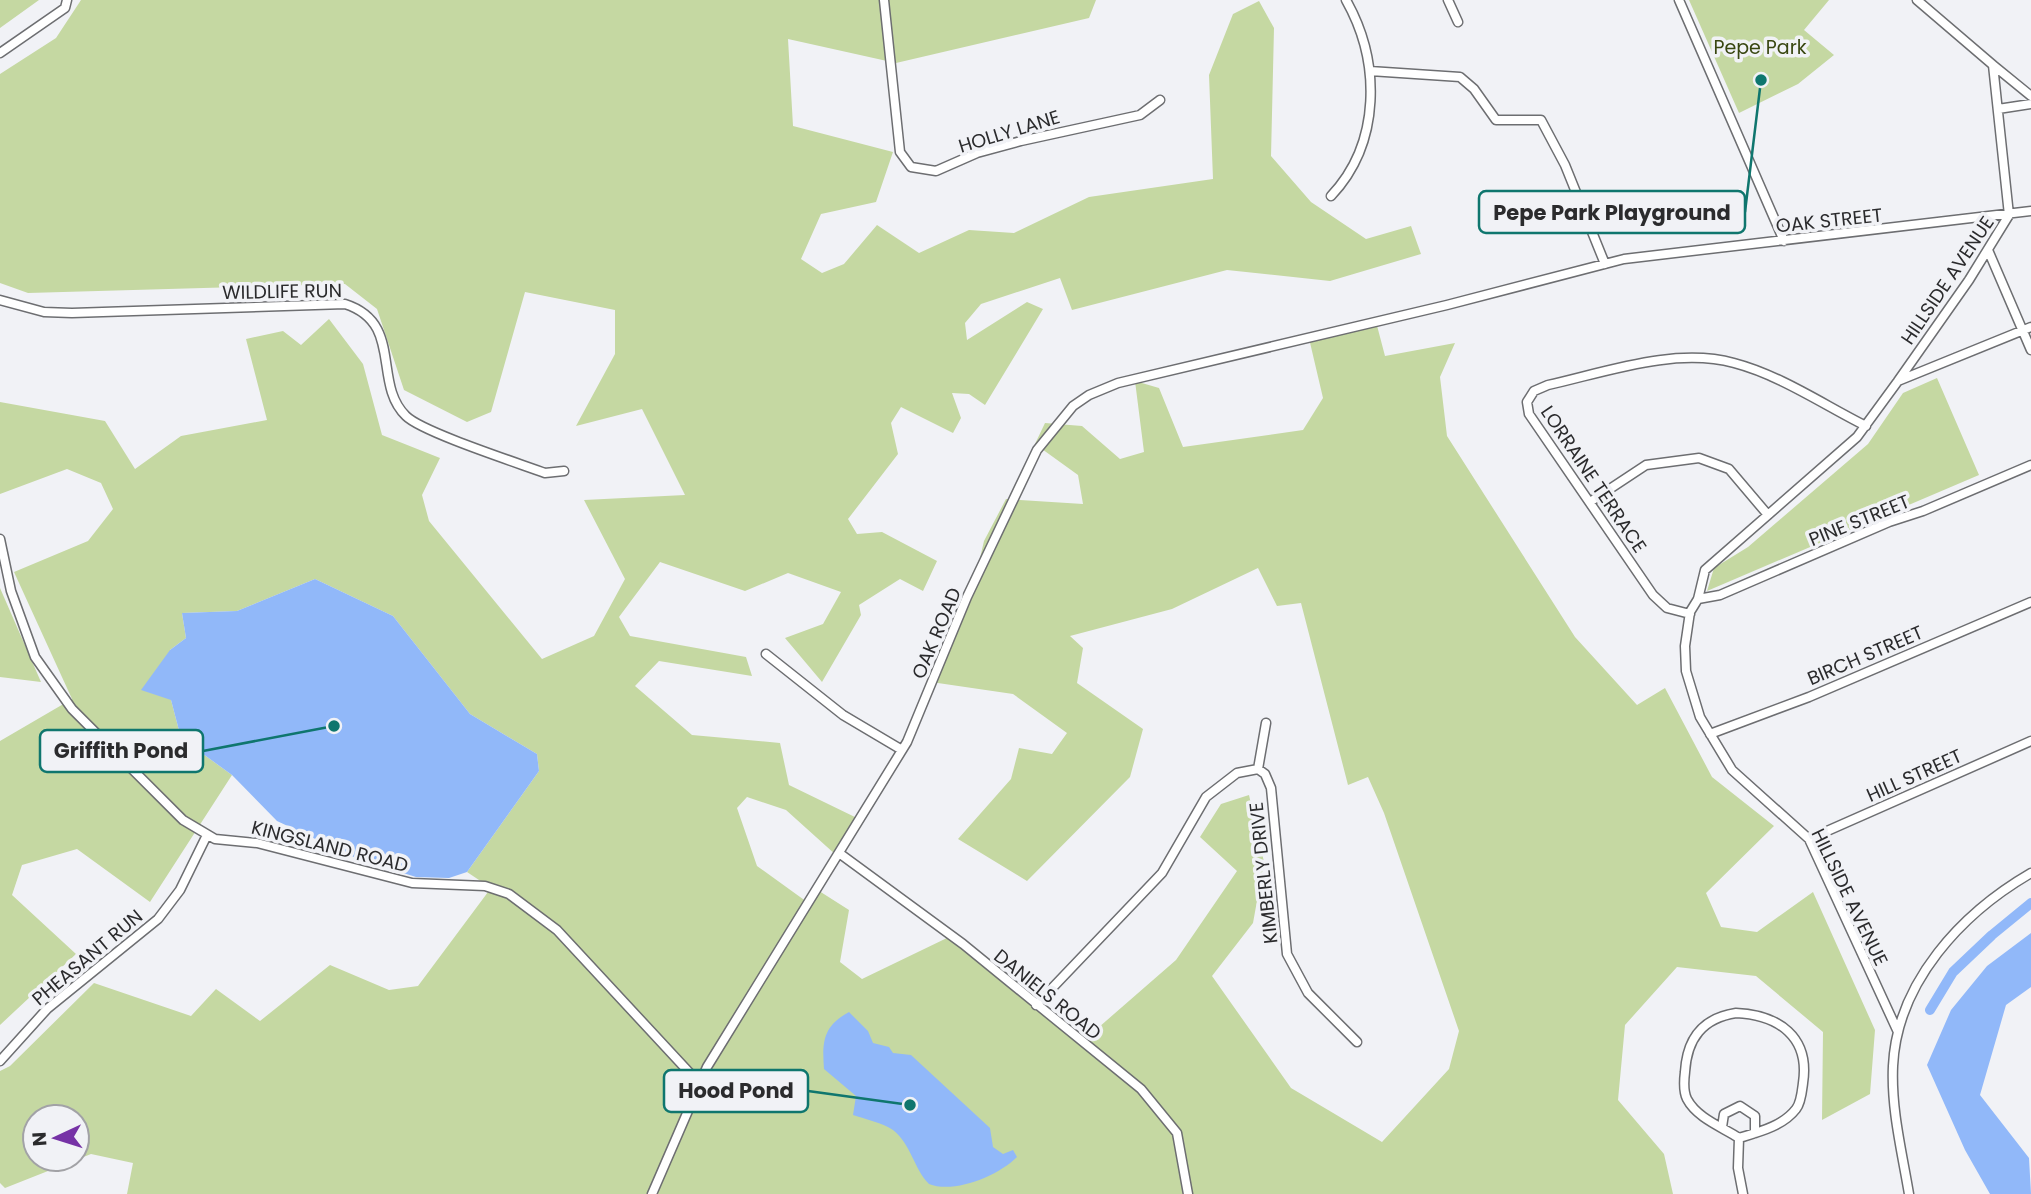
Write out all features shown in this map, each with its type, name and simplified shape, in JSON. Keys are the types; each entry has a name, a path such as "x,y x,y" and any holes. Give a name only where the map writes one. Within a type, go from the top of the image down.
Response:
{"street":[{"path":"0,53 65,8 67,0"},
{"name":"HOLLY LANE","path":"884,0 898,146 904,161 917,170 936,171 976,153 1140,115 1160,100"},
{"path":"1331,196 1349,178 1359,155 1369,112 1370,71 1363,36 1346,0"},
{"path":"1448,0 1458,22"},
{"path":"1679,0 1784,240"},
{"path":"1917,0 2031,96"},
{"name":"HILLSIDE AVENUE","path":"1898,1032 1809,839 1732,770 1710,734 1692,698 1686,671 1685,646 1690,614 1698,599 1705,570 1857,438 1988,250 2009,214 1993,65"},
{"path":"1370,71 1453,75 1470,84 1496,120 1541,120 1565,165 1605,264"},
{"path":"1998,108 2031,104"},
{"name":"OAK STREET","path":"1426,310 1605,264 1656,254 2031,211"},
{"path":"1988,250 2027,329 2031,350"},
{"name":"WILDLIFE RUN","path":"0,300 44,312 72,313 345,304 367,316 379,330 395,398 409,419 545,473 564,471"},
{"name":"OAK ROAD","path":"652,1194 699,1083 729,1028 902,750 918,720 967,597 1037,450 1073,406 1088,395 1118,383 1426,310"},
{"path":"1898,381 2027,329"},
{"name":"LORRAINE TERRACE","path":"1690,614 1662,604 1529,414 1527,402 1539,388 1649,363 1713,359 1750,368 1866,426"},
{"path":"1590,502 1646,465 1699,458 1729,469 1768,515"},
{"name":"PINE STREET","path":"1698,599 1720,595 1889,522 1923,511 2031,466"},
{"name":"KINGSLAND ROAD","path":"0,538 23,631 52,684 88,726 183,820 215,839 257,843 402,881 485,886 509,894 558,930 699,1083"},
{"name":"BIRCH STREET","path":"1710,734 1809,696 2031,602"},
{"path":"766,654 844,716 902,750"},
{"path":"1036,1005 1162,873 1206,797 1237,773 1258,768 1266,723"},
{"name":"HILL STREET","path":"1809,839 2031,741"},
{"name":"KIMBERLY DRIVE","path":"1258,768 1265,774 1271,788 1287,954 1308,993 1357,1042"},
{"name":"PHEASANT RUN","path":"0,1061 47,1009 158,919 180,890 207,835"},
{"name":"DANIELS ROAD","path":"839,853 962,944 1141,1088 1158,1107 1179,1139 1188,1194"},
{"path":"1909,1194 1893,1087 1898,1032 1914,991 1949,937 1977,911 2031,873"},
{"path":"1756,1014 1775,1020 1799,1046 1805,1064 1798,1108 1781,1122 1755,1133 1739,1138 1700,1114 1686,1098 1687,1053 1693,1036 1718,1015 1756,1014"},
{"path":"1722,1128 1724,1114 1740,1106 1755,1116 1755,1133"},
{"path":"1739,1138 1738,1168 1743,1194"}],"green space":[{"path":"0,0 39,0 0,28"},
{"path":"81,0 1096,0 1089,18 896,63 788,39 793,126 893,152 876,202 821,214 801,259 822,273 844,264 877,225 919,253 969,230 1014,233 1089,197 1213,179 1209,75 1233,14 1259,1 1274,28 1271,156 1311,202 1366,239 1411,226 1421,254 1330,281 1227,270 1072,310 1060,278 981,304 965,323 967,340 1027,302 1043,309 985,405 969,394 952,393 961,418 953,433 901,407 891,423 898,454 848,519 857,534 882,532 937,561 923,591 900,579 859,605 861,615 822,682 785,638 823,624 841,592 788,573 745,591 660,562 619,617 630,636 746,657 752,676 659,661 635,686 692,735 780,743 789,785 859,819 836,855 786,810 747,797 737,808 757,866 807,902 816,889 849,910 840,962 862,979 949,937 1083,1041 1176,960 1237,871 1200,837 1221,804 1249,795 1264,862 1253,923 1212,976 1291,1088 1382,1142 1449,1069 1459,1031 1384,813 1368,777 1348,785 1301,603 1277,606 1258,568 1172,609 1070,636 1083,648 1077,683 1143,729 1130,777 1027,881 958,839 1011,779 1019,748 1052,754 1067,733 1013,694 931,682 973,588 984,541 1006,499 1083,504 1078,475 1035,444 1045,423 1082,426 1120,459 1144,452 1135,381 1159,388 1183,447 1303,430 1323,398 1308,334 1375,318 1385,356 1455,343 1440,377 1447,436 1575,637 1637,705 1665,688 1712,777 1774,826 1706,893 1721,927 1757,932 1813,892 1875,1030 1870,1094 1822,1120 1823,1032 1756,976 1677,967 1625,1025 1618,1100 1664,1154 1673,1194 127,1194 133,1163 91,1154 91,1103 21,1103 21,1173 43,1173 5,1188 0,1183 0,1071 10,1066 94,983 191,1016 216,989 260,1021 330,965 389,990 418,986 491,888 467,872 539,771 537,754 470,714 393,616 315,579 237,611 182,613 186,638 170,650 171,700 181,738 232,775 150,902 77,849 22,865 12,895 76,954 0,1025 0,741 72,699 14,572 88,541 113,509 101,483 67,469 0,494 0,402 105,421 135,469 181,436 267,420 246,339 283,331 301,345 329,319 363,364 382,435 440,458 422,495 429,521 542,659 594,636 625,579 584,500 685,495 642,409 576,426 615,354 615,310 525,292 491,412 467,422 404,390 377,309 345,284 28,293 0,283 0,74 56,38"},
{"name":"Pepe Park","path":"1689,0 1829,0 1804,30 1834,55 1798,84 1739,113"},
{"path":"1937,378 1979,475 1707,591 1714,568 1748,547 1868,444 1903,393"},
{"path":"0,588 41,682 0,677"}],"water":[{"path":"315,579 393,616 470,714 537,754 539,771 467,872 449,878 416,877 358,859 277,821 232,775 181,738 171,700 141,690 170,650 186,638 182,613 237,611"},
{"path":"2031,933 2031,987 2006,1005 1980,1095 2029,1158 2031,1194 1990,1194 1965,1150 1927,1065 1951,1010 1987,966"},
{"path":"849,1012 868,1031 873,1043 889,1047 893,1053 911,1055 990,1128 993,1147 1003,1154 1013,1150 1017,1157 999,1171 963,1185 951,1187 929,1184 899,1136 884,1125 853,1115 856,1096 824,1069 824,1043 829,1029"}],"waterway":[{"path":"1930,1010 1953,972 2031,903"}],"place":[{"name":"Pepe Park Playground","path":"1761,80"},
{"name":"Griffith Pond","path":"334,726"},
{"name":"Hood Pond","path":"910,1105"}]}
